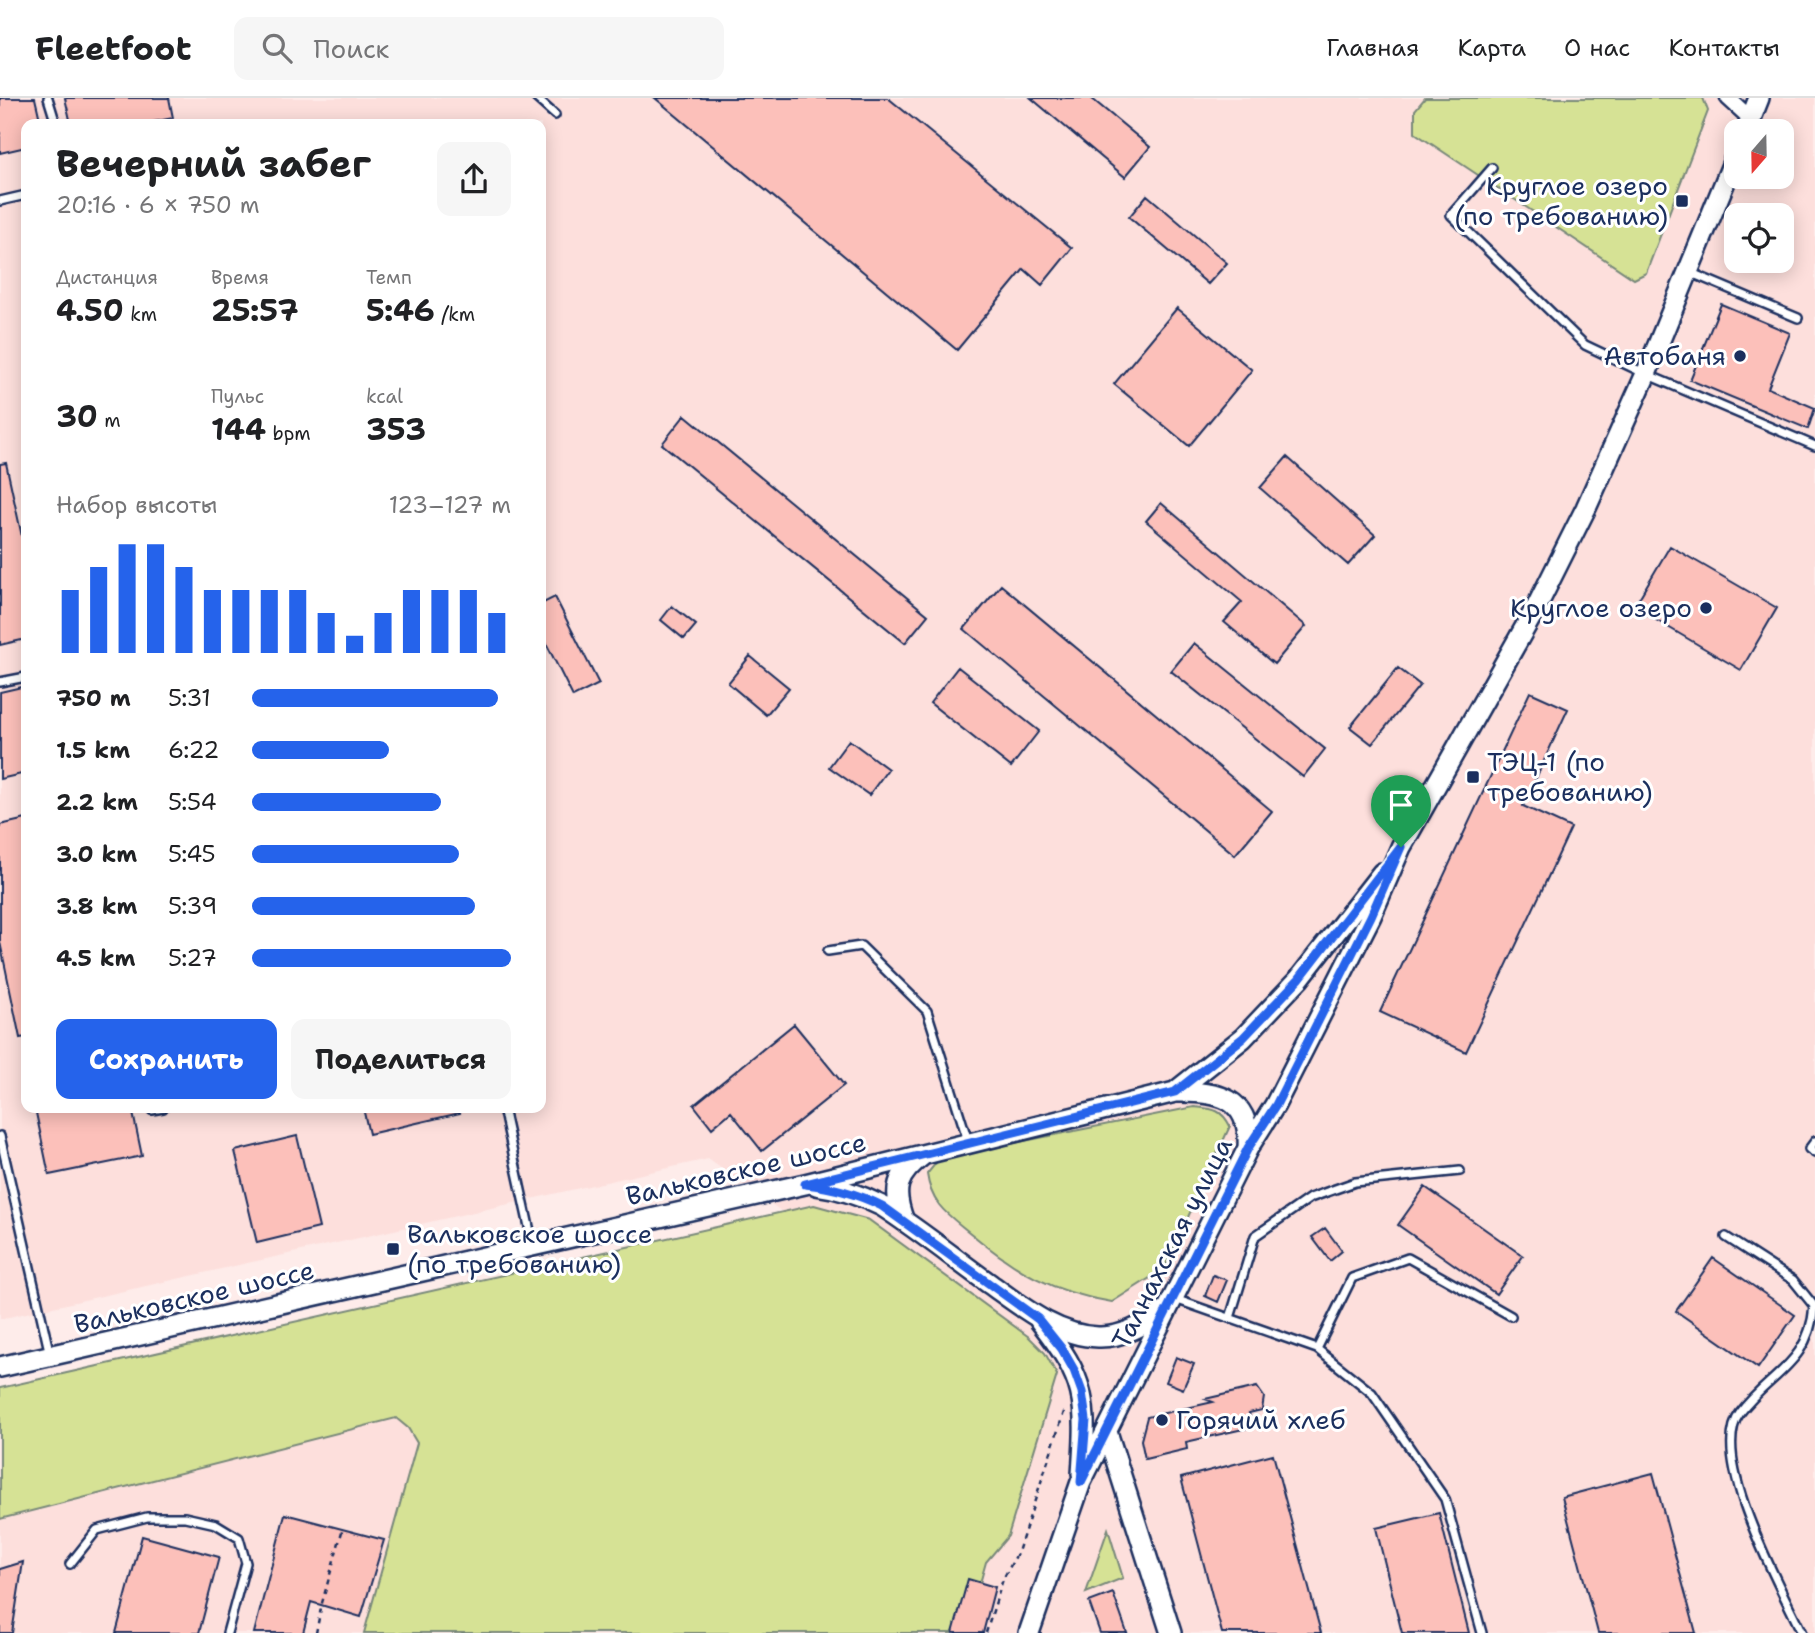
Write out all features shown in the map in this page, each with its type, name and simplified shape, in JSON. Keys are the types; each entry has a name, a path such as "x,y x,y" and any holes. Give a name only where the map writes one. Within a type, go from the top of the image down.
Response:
{"main road":[{"path":"1750,119 1759,98"},
{"path":"1401,847 1536,608 1586,508 1615,447 1724,184"},
{"name":"Вальковское шоссе","path":"1175,1092 1243,1038 1299,979 1401,847"},
{"name":"Талнахская улица","path":"1028,1633 1081,1482 1248,1148 1262,1129 1371,916 1401,847"},
{"name":"Вальковское шоссе","path":"0,1367 805,1184 1175,1092 1214,1094 1239,1108 1246,1118 1249,1131 1248,1148"},
{"path":"904,1221 896,1196 898,1184 903,1173 924,1154"},
{"path":"805,1184 834,1187 859,1195 904,1221 1038,1319 1074,1333 1098,1338 1119,1335 1141,1327 1171,1304"},
{"path":"1038,1319 1062,1349 1082,1392 1086,1420 1081,1482"},
{"path":"1107,1432 1171,1633"}],"street":[{"path":"1728,98 1744,119"}],"lane":[{"path":"48,98 54,119"},
{"path":"536,98 555,115"},
{"path":"1492,168 1451,215 1585,345 1815,446"},
{"path":"0,201 21,196"},
{"path":"1688,271 1798,318"},
{"path":"0,682 21,678"},
{"path":"828,951 861,946 927,1011 968,1142"},
{"path":"504,1113 533,1246"},
{"path":"0,1136 50,1356"},
{"path":"1815,1141 1809,1149 1815,1153"},
{"path":"1230,1318 1255,1237 1310,1198 1355,1182 1460,1171"},
{"path":"1726,1237 1793,1280 1814,1306 1812,1326 1793,1362 1739,1413 1731,1433 1736,1482 1764,1552 1802,1633"},
{"path":"1317,1349 1352,1278 1408,1258 1511,1316"},
{"path":"1171,1304 1230,1318 1317,1349 1372,1393 1446,1499 1482,1633"},
{"path":"70,1564 97,1530 147,1517 184,1517 216,1524 239,1538 246,1563 228,1633"}],"path":[{"path":"985,1633 1003,1579 1018,1552 1066,1404"},
{"path":"316,1633 343,1528"}],"shaded area":[{"path":"0,98 1815,98 1815,1633 947,1633 1008,1373 708,1159 0,1319"},
{"path":"437,1382 377,1633 0,1633 0,1479"}],"green space":[{"path":"1425,98 1703,98 1708,111 1646,273 1634,279 1415,133 1415,110"},
{"path":"1194,1107 1219,1113 1230,1126 1164,1269 1112,1302 1052,1286 1019,1269 947,1214 936,1201 929,1184 927,1174 940,1158"},
{"path":"814,1205 869,1220 1029,1337 1045,1353 1057,1375 1008,1536 986,1562 966,1633 364,1633 417,1443 408,1428 396,1418 0,1519 0,1388"},
{"path":"1108,1529 1123,1578 1086,1593"}],"building":[{"path":"0,98 35,98 40,119 21,119 21,148 0,153"},
{"path":"65,98 169,98 173,118 168,119 70,119"},
{"path":"655,98 888,98 1072,248 1042,285 1024,269 957,350"},
{"path":"1031,98 1091,98 1150,147 1125,177"},
{"path":"1147,195 1227,263 1208,284 1129,217"},
{"name":"Автобаня","path":"1721,304 1790,333 1768,388 1815,408 1808,429 1690,380"},
{"path":"1177,308 1252,370 1189,446 1114,384"},
{"path":"685,415 928,615 905,643 662,444"},
{"path":"1287,457 1375,535 1348,565 1260,488"},
{"path":"6,463 21,532 21,640 0,645 0,464"},
{"path":"1161,503 1306,626 1274,664 1224,622 1242,602 1146,521"},
{"name":"Круглое озеро","path":"1670,546 1777,608 1741,670 1634,607"},
{"path":"1001,585 1272,811 1235,855 964,629"},
{"path":"555,597 599,684 573,697 546,643 546,602"},
{"path":"672,606 696,625 684,639 661,620"},
{"path":"1194,643 1325,749 1303,777 1171,671"},
{"path":"750,656 789,688 766,715 728,683"},
{"path":"958,667 1039,731 1011,767 930,703"},
{"path":"1398,668 1420,685 1372,744 1350,727"},
{"path":"21,687 21,774 0,779 0,692"},
{"path":"1530,692 1568,709 1523,806 1571,828 1466,1052 1380,1012"},
{"path":"849,740 888,769 869,795 829,767"},
{"path":"21,820 20,1038 0,942 0,825"},
{"path":"794,1024 844,1085 762,1151 731,1112 712,1128 694,1105"},
{"path":"36,1113 133,1113 142,1156 49,1175"},
{"path":"364,1113 460,1113 369,1134"},
{"path":"297,1136 319,1228 257,1243 235,1151"},
{"path":"1425,1187 1523,1256 1496,1294 1398,1225"},
{"path":"1325,1228 1342,1251 1330,1261 1312,1237"},
{"path":"1713,1258 1795,1315 1758,1368 1676,1311"},
{"path":"1213,1275 1227,1280 1218,1302 1205,1296"},
{"path":"1176,1357 1194,1364 1183,1389 1166,1382"},
{"path":"1257,1387 1264,1397 1262,1410 1249,1413 1252,1427 1186,1442 1187,1449 1145,1459 1141,1440 1147,1417 1213,1402 1205,1399"},
{"path":"1273,1454 1321,1633 1222,1633 1181,1478"},
{"path":"1653,1473 1696,1633 1598,1633 1562,1497"},
{"path":"1439,1513 1469,1633 1402,1633 1376,1528"},
{"path":"285,1514 384,1540 361,1617 311,1602 303,1633 254,1633"},
{"path":"142,1536 219,1557 199,1633 116,1633"},
{"path":"23,1562 12,1633 0,1633 0,1569"},
{"path":"968,1579 995,1587 983,1633 953,1633"},
{"path":"1113,1593 1127,1633 1100,1633 1089,1602"}],"place":[{"name":"Круглое озеро (по требованию)","path":"1682,201"},
{"name":"Автобаня","path":"1740,356"},
{"name":"Круглое озеро","path":"1706,608"},
{"name":"ТЭЦ-1 (по требованию)","path":"1473,777"},
{"name":"Вальковское шоссе (по требованию)","path":"393,1249"},
{"name":"Горячий хлеб","path":"1162,1420"}],"route":[{"path":"1401,847 1371,916 1276,1105 1248,1148 1081,1482 1086,1420 1082,1392 1062,1349 1038,1319 882,1206 834,1187 805,1184 1175,1092 1243,1038 1299,979 1401,847"}]}
